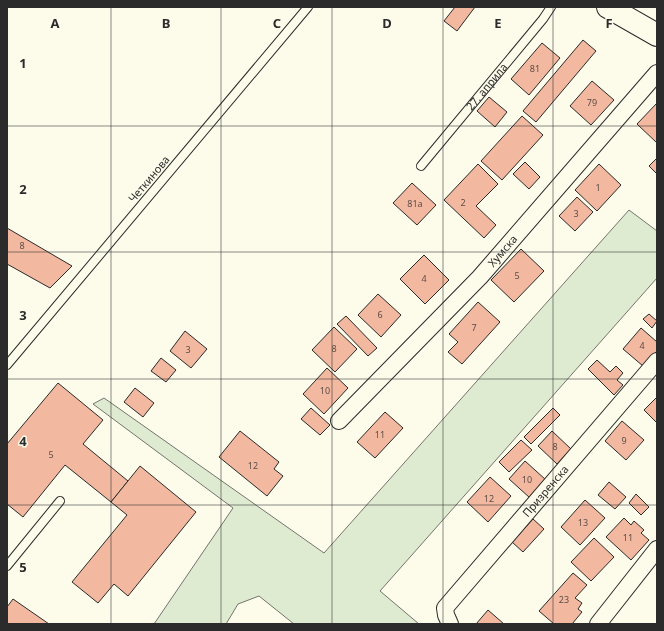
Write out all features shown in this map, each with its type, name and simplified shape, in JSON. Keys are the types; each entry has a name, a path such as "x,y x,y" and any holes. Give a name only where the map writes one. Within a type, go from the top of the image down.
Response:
{"main road":[{"path":"608,7 630,13 657,35"}],"street":[{"name":"Хумска","path":"339,421 480,277 657,73"},
{"name":"Призренска","path":"450,624 445,608 657,361"},
{"path":"598,624 657,549"}],"lane":[{"name":"Четкинова","path":"7,365 308,7"},
{"name":"27. априла","path":"421,166 543,19 551,7"},
{"path":"7,566 60,501"}],"green space":[{"path":"629,210 657,231 657,278 380,591 419,624 294,624 259,596 238,604 226,624 154,624 233,508 93,404 104,398 324,553"}],"building":[{"path":"455,7 475,7 457,31 444,21"},
{"path":"583,40 596,51 536,122 523,111"},
{"path":"542,43 560,58 529,95 511,79"},
{"path":"592,81 614,100 591,125 570,106"},
{"path":"489,97 507,112 495,127 477,111"},
{"path":"657,103 657,143 637,124"},
{"path":"522,116 543,135 502,180 481,161"},
{"path":"657,158 657,174 649,166"},
{"path":"525,162 540,177 529,189 513,174"},
{"path":"478,164 498,184 476,206 496,225 484,238 444,200"},
{"path":"599,164 621,185 597,211 575,190"},
{"path":"412,183 436,205 417,225 393,203"},
{"path":"577,197 593,212 575,231 559,216"},
{"path":"7,228 72,266 50,288 7,264"},
{"path":"521,249 544,271 514,302 491,280"},
{"path":"424,255 449,280 425,304 400,279"},
{"path":"378,294 401,315 381,337 358,315"},
{"path":"478,302 500,322 462,364 448,352 458,342 449,334"},
{"path":"649,314 657,321 652,328 643,319"},
{"path":"346,316 377,348 368,356 337,324"},
{"path":"334,327 357,349 335,372 312,350"},
{"path":"641,328 657,342 657,351 643,366 623,349"},
{"path":"185,331 207,349 191,368 170,351"},
{"path":"161,358 176,370 166,382 151,371"},
{"path":"597,360 610,372 616,366 623,373 617,380 623,385 614,395 588,369"},
{"path":"327,368 348,388 324,414 303,394"},
{"path":"58,383 103,420 83,444 128,481 111,502 65,465 23,517 7,504 7,444"},
{"path":"135,388 154,403 143,417 124,402"},
{"path":"657,397 657,423 644,410"},
{"path":"311,408 330,425 320,435 301,419"},
{"path":"553,408 560,415 531,444 524,437"},
{"path":"385,412 403,428 375,458 357,442"},
{"path":"622,421 644,440 626,460 605,441"},
{"path":"240,431 279,462 274,469 283,476 267,496 219,457"},
{"path":"552,431 571,449 557,464 538,446"},
{"path":"521,440 532,450 509,472 499,462"},
{"path":"525,461 546,480 530,498 509,479"},
{"path":"140,466 196,512 128,596 114,584 98,603 72,582 127,515 111,502"},
{"path":"490,477 511,496 488,522 467,502"},
{"path":"609,482 626,497 615,509 598,495"},
{"path":"636,494 649,507 641,515 629,503"},
{"path":"585,500 605,518 580,545 561,527"},
{"path":"624,518 631,525 634,521 644,530 641,533 649,540 631,560 606,537"},
{"path":"533,519 544,529 523,552 512,542"},
{"path":"594,538 614,557 591,581 571,562"},
{"path":"573,573 587,585 575,598 582,603 578,609 582,612 572,624 554,624 539,611"},
{"path":"13,599 49,624 7,624 7,607"},
{"path":"488,610 504,624 476,624"}]}
